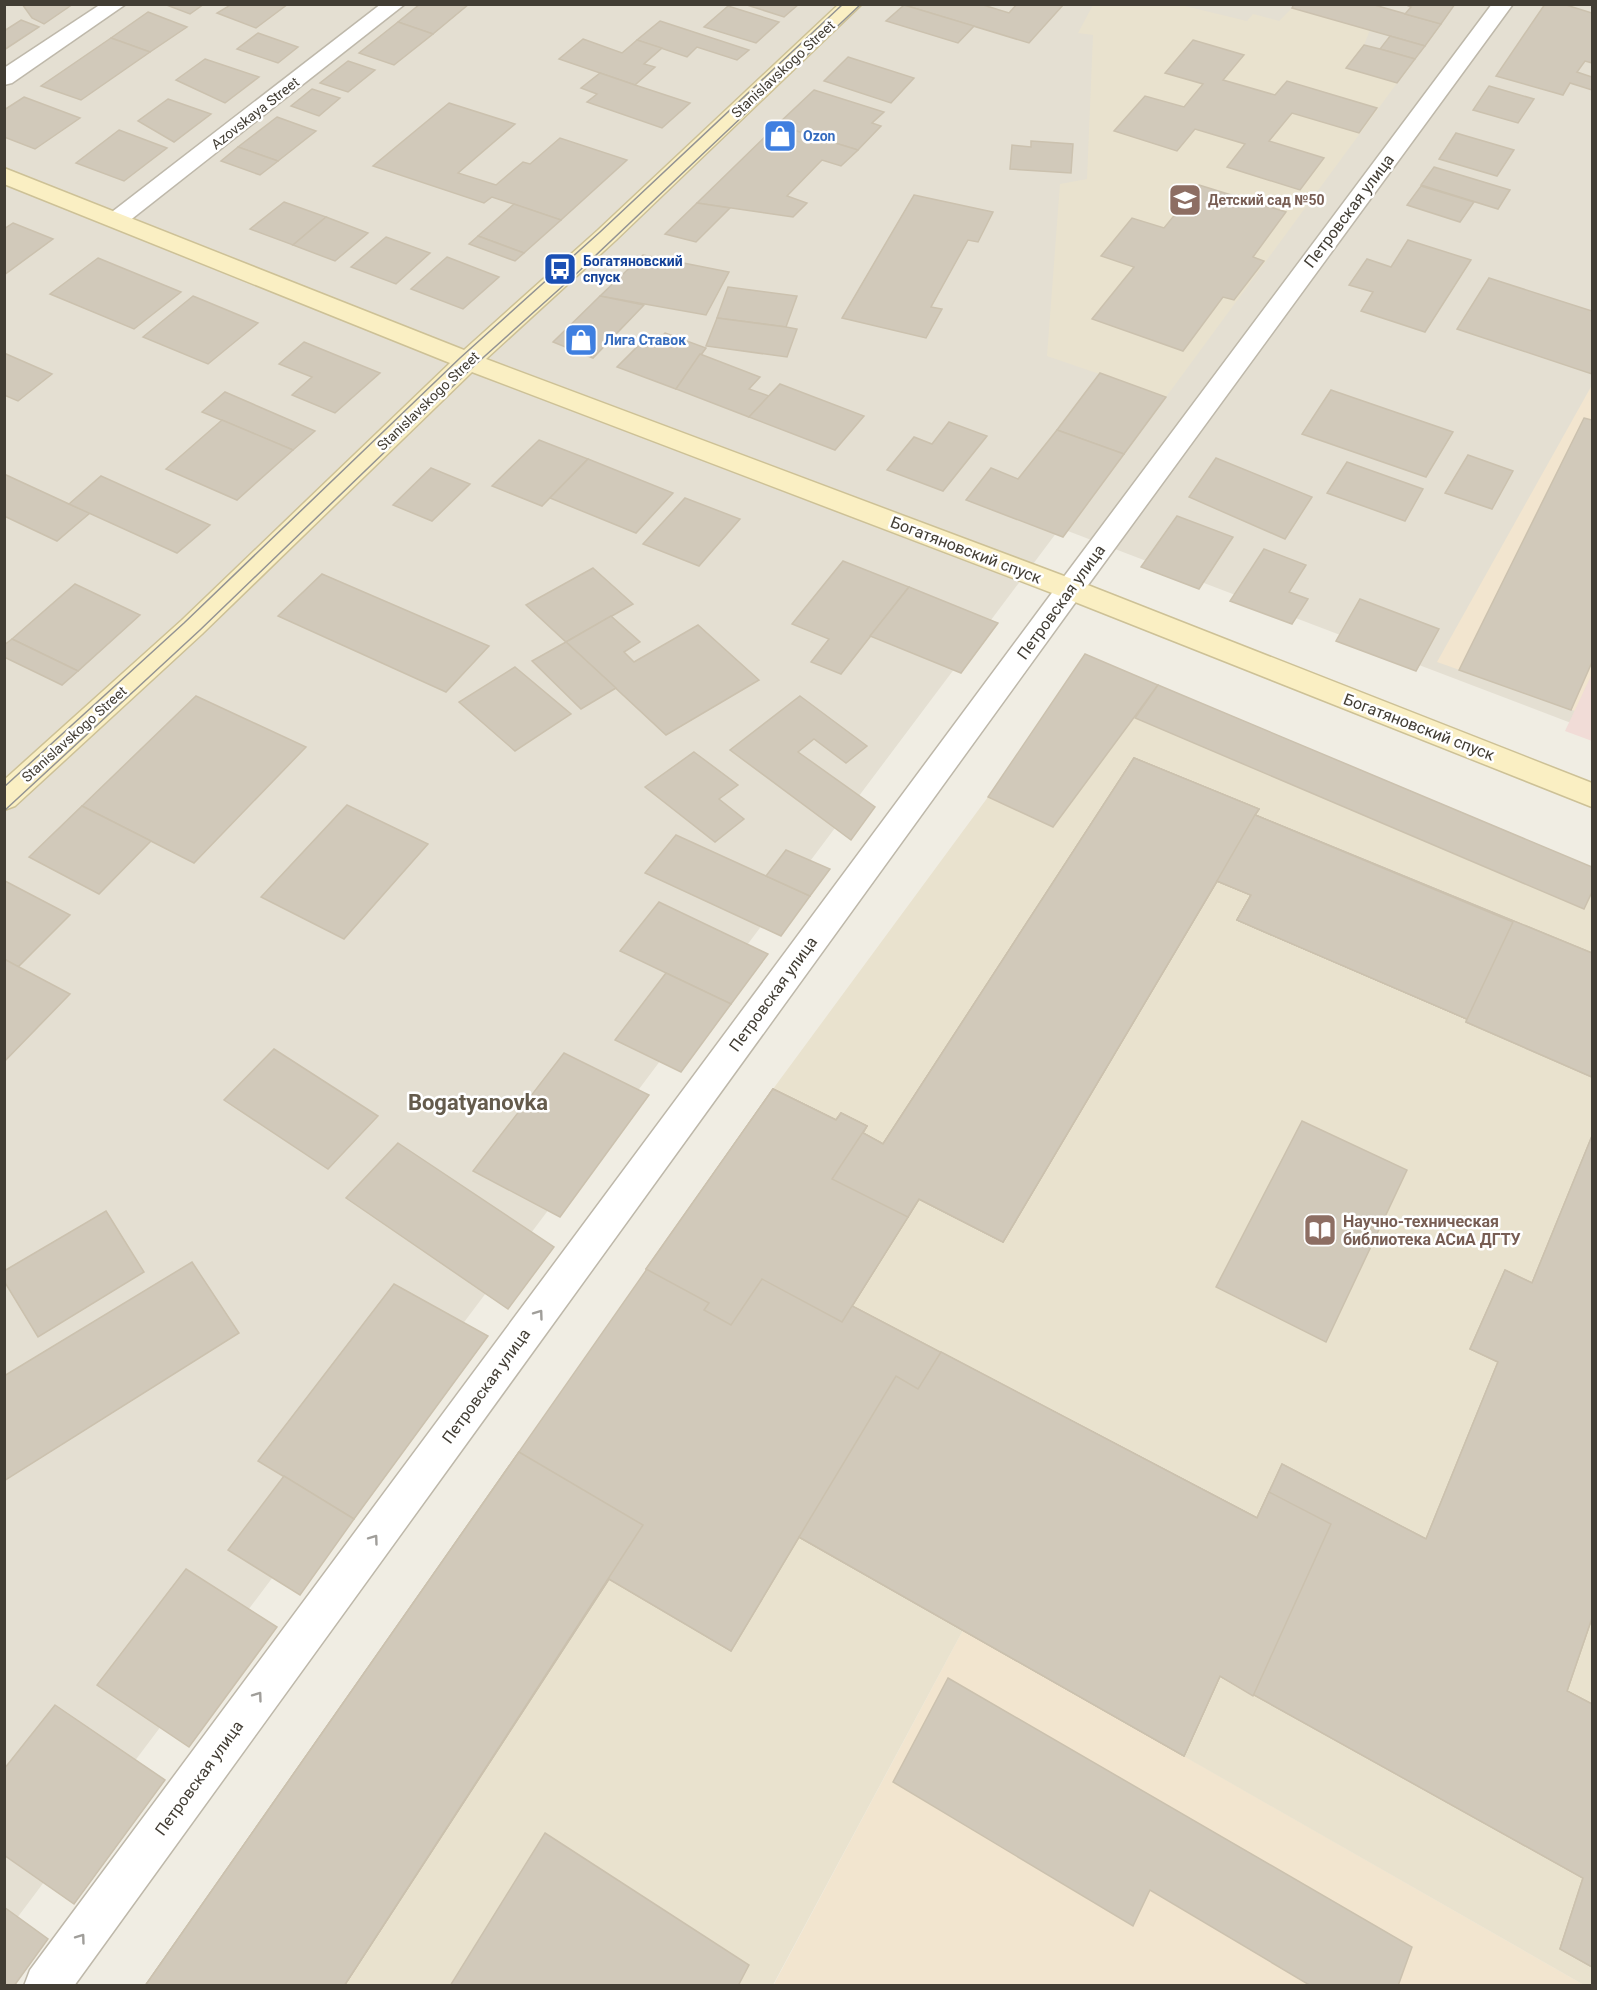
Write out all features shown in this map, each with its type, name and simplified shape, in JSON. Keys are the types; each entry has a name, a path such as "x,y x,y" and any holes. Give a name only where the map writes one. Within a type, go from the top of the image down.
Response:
{"street":[{"path":"4,78 116,4"},
{"name":"Azovskaya Street","path":"116,220 395,4"},
{"name":"Stanislavskogo Street","path":"4,798 192,627 468,361 607,235 852,4"},
{"name":"Петровская улица","path":"46,1986 1070,589 1503,4"},
{"name":"Богатяновский спуск","path":"4,175 468,361 1070,589 1593,795"}],"shaded area":[{"path":"5,5 1592,5 1592,731 1060,528 5,1934"},
{"name":"Детский сад №50","path":"1093,5 1181,5 1247,21 1253,14 1279,21 1292,8 1370,30 1364,45 1346,68 1397,83 1166,397 1047,356 1060,184 1087,179 1093,35 1078,33"},
{"path":"1592,385 1592,674 1575,711 1437,662"},
{"path":"1592,674 1592,741 1565,731"},
{"path":"1158,685 1592,867 1592,1985 1584,1985 963,1630 773,1985 145,1986 773,1089 988,797 1053,826"},
{"path":"963,1630 1184,1756 1584,1985 773,1986"}],"building":[{"path":"22,4 73,4 44,24 32,18"},
{"path":"164,4 204,4 190,14"},
{"path":"232,4 288,4 256,28 217,13"},
{"path":"420,4 469,4 433,34 398,22"},
{"path":"744,4 799,4 784,17"},
{"path":"980,4 1009,13 1017,4 1064,4 1029,43 904,5"},
{"path":"1294,4 1371,4 1441,24 1425,46 1292,8"},
{"path":"1404,4 1455,4 1441,24 1405,14 1411,7"},
{"path":"1545,4 1563,4 1592,13 1592,63 1585,61 1577,72 1592,77 1592,90 1570,83 1563,95 1496,76"},
{"path":"904,5 974,26 958,43 886,21"},
{"path":"728,6 779,22 756,43 704,27"},
{"path":"148,12 187,27 150,52 111,38"},
{"path":"21,20 39,27 4,50 4,31"},
{"path":"660,21 749,50 737,60 697,47 687,57 637,40"},
{"path":"398,22 433,34 394,65 359,53"},
{"path":"258,33 298,47 278,63 237,49"},
{"path":"1390,36 1425,46 1415,59 1380,49"},
{"path":"111,38 150,52 81,100 41,86"},
{"path":"583,39 622,53 637,40 662,48 644,64 655,67 635,85 559,59"},
{"path":"1193,40 1244,55 1223,80 1275,95 1287,81 1377,108 1359,133 1292,113 1269,141 1324,158 1300,190 1227,167 1245,144 1195,129 1177,151 1114,131 1145,96 1184,107 1203,84 1165,73"},
{"path":"1364,45 1415,59 1397,83 1346,68"},
{"path":"848,57 914,78 891,103 824,81"},
{"path":"205,59 259,77 225,103 176,80"},
{"path":"348,61 375,70 348,92 320,83"},
{"path":"600,73 690,103 662,128 587,102 597,94 581,88"},
{"path":"1489,86 1534,99 1518,123 1473,110"},
{"path":"312,89 340,98 319,116 291,106"},
{"path":"814,90 884,112 872,123 881,126 858,150 777,125"},
{"path":"24,97 80,118 35,149 4,137 4,110"},
{"path":"168,99 211,114 174,142 138,121"},
{"path":"449,103 515,124 458,173 496,185 523,162 530,164 560,138 627,160 561,220 492,197 484,203 373,166"},
{"path":"277,117 316,131 278,161 238,147"},
{"path":"777,125 858,150 841,166 822,160 787,196 807,203 793,217 697,203"},
{"path":"119,130 167,148 124,181 76,163"},
{"path":"1456,133 1514,150 1497,176 1439,159"},
{"path":"1031,141 1073,144 1071,173 1010,169 1012,145 1031,147"},
{"path":"238,147 278,161 260,175 221,161"},
{"path":"1434,167 1510,190 1498,209 1421,185"},
{"path":"1199,185 1286,212 1253,257 1264,261 1234,300 1223,297 1183,351 1092,319 1134,267 1101,256 1132,218 1164,228"},
{"path":"1421,186 1474,202 1460,222 1407,205"},
{"path":"914,195 993,212 978,242 968,240 931,307 942,309 926,338 842,318"},
{"path":"284,202 326,217 293,245 250,229"},
{"path":"697,203 730,208 696,242 665,234"},
{"path":"514,204 561,220 524,253 478,236"},
{"path":"326,217 368,233 335,261 293,245"},
{"path":"13,223 53,239 4,275 4,229"},
{"path":"478,236 524,253 515,261 469,244"},
{"path":"386,237 430,253 396,284 351,267"},
{"path":"1408,240 1471,260 1425,332 1361,311 1373,292 1349,285 1367,259 1391,267"},
{"path":"643,255 729,272 706,315 600,296"},
{"path":"447,257 499,277 463,309 411,289"},
{"path":"98,258 181,292 134,329 50,294"},
{"path":"1489,278 1592,311 1592,374 1457,329"},
{"path":"728,287 797,296 786,327 717,318"},
{"path":"193,296 258,323 208,364 143,337"},
{"path":"600,296 644,305 593,358 553,342"},
{"path":"717,318 797,329 787,357 706,346"},
{"path":"665,333 706,348 676,389 617,367 644,340 654,344"},
{"path":"304,342 380,373 335,413 292,395 312,377 279,364"},
{"path":"4,353 52,374 18,401 4,395"},
{"path":"700,354 760,377 749,389 769,396 749,417 676,389"},
{"path":"1100,373 1166,397 1124,454 1057,430"},
{"path":"780,384 864,416 835,450 749,417"},
{"path":"1331,390 1453,432 1426,477 1302,434"},
{"path":"225,392 315,431 293,450 202,412"},
{"path":"1584,418 1592,420 1592,662 1571,710 1459,670"},
{"path":"222,420 293,450 237,500 166,469"},
{"path":"949,422 987,436 943,491 887,470 914,437 932,444"},
{"path":"1057,430 1124,454 1063,537 966,500 991,468 1018,479"},
{"path":"539,440 588,459 542,506 492,486"},
{"path":"1468,455 1513,471 1492,509 1445,493"},
{"path":"1216,458 1312,497 1285,539 1189,497"},
{"path":"588,459 673,493 636,533 550,498"},
{"path":"1347,462 1423,489 1405,521 1327,493"},
{"path":"431,468 470,484 432,521 393,505"},
{"path":"4,474 90,513 57,541 4,516"},
{"path":"101,476 210,525 177,553 69,504"},
{"path":"685,498 740,519 699,566 643,544"},
{"path":"1177,516 1233,537 1199,589 1141,567"},
{"path":"1264,549 1306,565 1289,592 1308,599 1292,624 1230,601"},
{"path":"843,561 909,587 841,674 811,662 829,639 792,624"},
{"path":"593,568 633,604 566,642 526,605"},
{"path":"322,574 489,646 446,692 278,616"},
{"path":"75,584 140,615 78,671 12,639"},
{"path":"909,587 998,623 961,673 870,636"},
{"path":"1360,599 1439,629 1416,671 1336,641"},
{"path":"611,616 640,642 624,652 634,662 698,625 759,680 666,735 566,642"},
{"path":"12,639 78,671 62,685 4,657 4,645"},
{"path":"566,642 616,688 581,709 532,661"},
{"path":"1085,654 1158,685 1053,827 988,797"},
{"path":"515,667 571,714 515,751 459,702"},
{"path":"1158,685 1592,867 1592,892 1584,909 1135,718"},
{"path":"196,696 306,747 194,863 82,806"},
{"path":"800,696 867,746 846,763 814,739 798,752 875,807 851,840 730,750"},
{"path":"694,752 738,785 719,799 744,819 715,842 645,787"},
{"path":"1134,758 1259,809 1255,815 1513,922 1467,1019 1237,920 1251,895 1217,881 1003,1242 919,1199 908,1217 832,1179 863,1133 883,1144"},
{"path":"1134,758 1259,809 1255,815 1592,953 1592,1077 1466,1022 1467,1019 1237,920 1251,895 1217,881 1003,1242 919,1199 852,1306 1257,1518 1282,1464 1426,1539 1498,1362 1470,1349 1505,1270 1532,1283 1592,1136 1592,1618 1567,1691 1592,1704 1592,1967 1560,1949 1583,1878 1220,1676 1184,1756 799,1537 731,1651 609,1579 344,1986 145,1986 519,1452 643,1525 792,1295 762,1279 731,1325 704,1310 709,1303 646,1269 773,1089 836,1120 841,1113 867,1126 863,1133 883,1144"},
{"path":"1134,758 1259,809 1255,815 1592,953 1592,1077 1466,1022 1467,1019 1237,920 1251,895 1217,881 1003,1242 919,1199 852,1306 1257,1518 1282,1464 1426,1539 1498,1362 1470,1349 1505,1270 1532,1283 1592,1136 1592,1618 1567,1691 1592,1704 1592,1967 1560,1949 1583,1878 1220,1676 1184,1756 799,1537 731,1651 609,1579 344,1986 145,1986 773,1089 836,1120 841,1113 867,1126 863,1133 883,1144"},
{"path":"347,805 428,844 344,939 261,897"},
{"path":"82,806 151,841 99,894 29,857"},
{"path":"1255,815 1513,922 1467,1019 1237,920 1251,895 1217,881"},
{"path":"676,835 810,896 781,936 645,873"},
{"path":"786,850 830,869 810,896 766,876"},
{"path":"5,881 70,915 18,967 4,959"},
{"path":"659,902 768,954 731,1004 620,951"},
{"path":"4,959 70,994 4,1062"},
{"path":"666,973 731,1004 681,1072 615,1040"},
{"path":"274,1049 378,1116 328,1169 224,1100"},
{"path":"564,1053 649,1095 560,1217 473,1171"},
{"path":"773,1089 836,1120 841,1113 867,1126 832,1179 908,1217 842,1322 762,1279 731,1325 704,1310 709,1303 646,1269"},
{"path":"1302,1121 1407,1170 1326,1342 1216,1287"},
{"path":"398,1143 554,1247 508,1309 346,1198"},
{"path":"106,1211 144,1272 38,1337 4,1281 4,1271"},
{"path":"192,1262 239,1333 4,1481 4,1376"},
{"path":"394,1284 488,1336 354,1519 258,1461"},
{"path":"941,1352 1257,1518 1269,1492 1331,1524 1253,1696 1220,1676 1184,1756 799,1537 896,1376 918,1389"},
{"path":"519,1452 643,1525 344,1986 145,1986"},
{"path":"284,1476 354,1519 300,1595 228,1550"},
{"path":"186,1569 277,1627 189,1747 97,1685"},
{"path":"948,1678 1412,1947 1398,1986 1311,1986 1150,1890 1133,1926 893,1782"},
{"path":"55,1705 165,1780 74,1904 4,1855 4,1769"},
{"path":"545,1833 749,1965 738,1986 450,1986"},
{"path":"4,1907 48,1939 14,1986 4,1986"}],"tram line":[{"path":"4,787 184,623 460,358 600,232 843,4"},
{"path":"4,811 200,630 476,364 575,275 861,4"}],"place":[{"name":"Ozon","path":"780,136"},
{"name":"Детский сад №50","path":"1185,200"},
{"name":"Богатяновский спуск","path":"560,269"},
{"name":"Лига Ставок","path":"581,340"},
{"name":"Научно-техническая библиотека АСиА ДГТУ","path":"1320,1230"}],"district":[{"name":"Bogatyanovka","path":"478,1102"}]}
